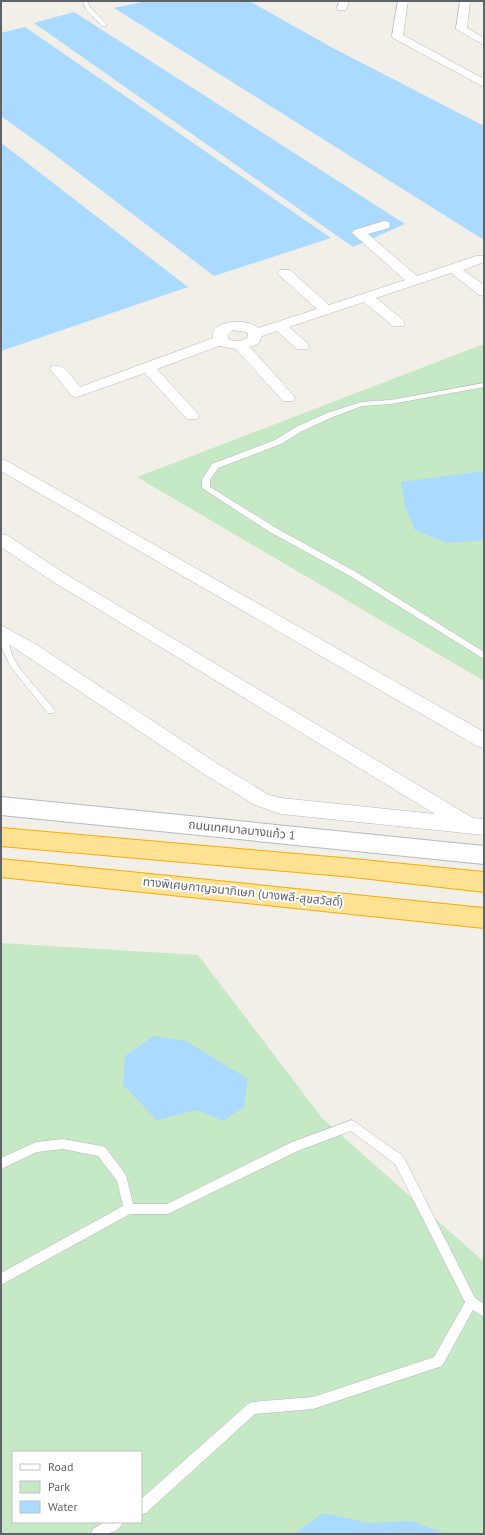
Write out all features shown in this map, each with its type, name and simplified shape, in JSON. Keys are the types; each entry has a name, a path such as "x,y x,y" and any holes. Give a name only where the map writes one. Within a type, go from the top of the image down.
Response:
{"highway":[{"path":"1,836 353,868 484,882"},
{"name":"ทางพิเศษกาญจนาภิเษก (บางพลี-สุขสวัสดิ์)","path":"1,868 342,902 484,918"}],"main road":[{"name":"ถนนเทศบาลบางแก้ว 1","path":"1,806 484,855"}],"street":[{"path":"403,1 397,36 483,83"},
{"path":"465,1 461,29 484,42"},
{"path":"384,225 359,233 415,281"},
{"path":"255,334 481,259"},
{"path":"452,268 484,292"},
{"path":"285,273 326,310"},
{"path":"366,297 398,323"},
{"path":"232,326 250,328 256,337 251,343 241,346 229,346 221,340 219,337 222,330 232,326"},
{"path":"279,326 302,346"},
{"path":"57,369 77,393 221,340"},
{"path":"241,346 288,398"},
{"path":"147,368 192,416"},
{"path":"1,464 484,741"},
{"path":"1,539 58,577 477,827"},
{"path":"2,631 211,769 262,800 281,806 477,827"}],"lane":[{"path":"85,1 88,8 104,25"},
{"path":"484,385 391,402 361,404 330,415 299,429 278,442 215,466 206,480 206,488 273,530 353,574 484,656"},
{"path":"2,631 4,648 10,661 20,676 35,689 52,711"},
{"path":"1,1279 129,1209 168,1209 296,1146 352,1124 400,1160 471,1302 484,1310"},
{"path":"1,1164 36,1147 63,1144 101,1151 122,1179 129,1209"},
{"path":"142,1507 252,1408 313,1403 438,1362 471,1302"},
{"path":"98,1534 116,1523"}],"green space":[{"path":"484,344 484,681 137,477"},
{"path":"1,943 198,955 322,1118 484,1262 484,1534 1,1534"}],"water":[{"path":"146,1 249,1 331,47 484,126 484,240 114,8"},
{"path":"74,12 405,224 353,247 34,23"},
{"path":"25,27 331,238 214,276 51,152 1,116 1,33"},
{"path":"1,143 13,152 188,287 1,351"},
{"path":"484,471 484,540 447,543 415,530 405,506 401,482"},
{"path":"154,1036 186,1041 248,1079 244,1107 223,1121 197,1110 157,1120 123,1085 125,1056"},
{"path":"323,1513 368,1523 411,1521 444,1533 294,1534"}]}
